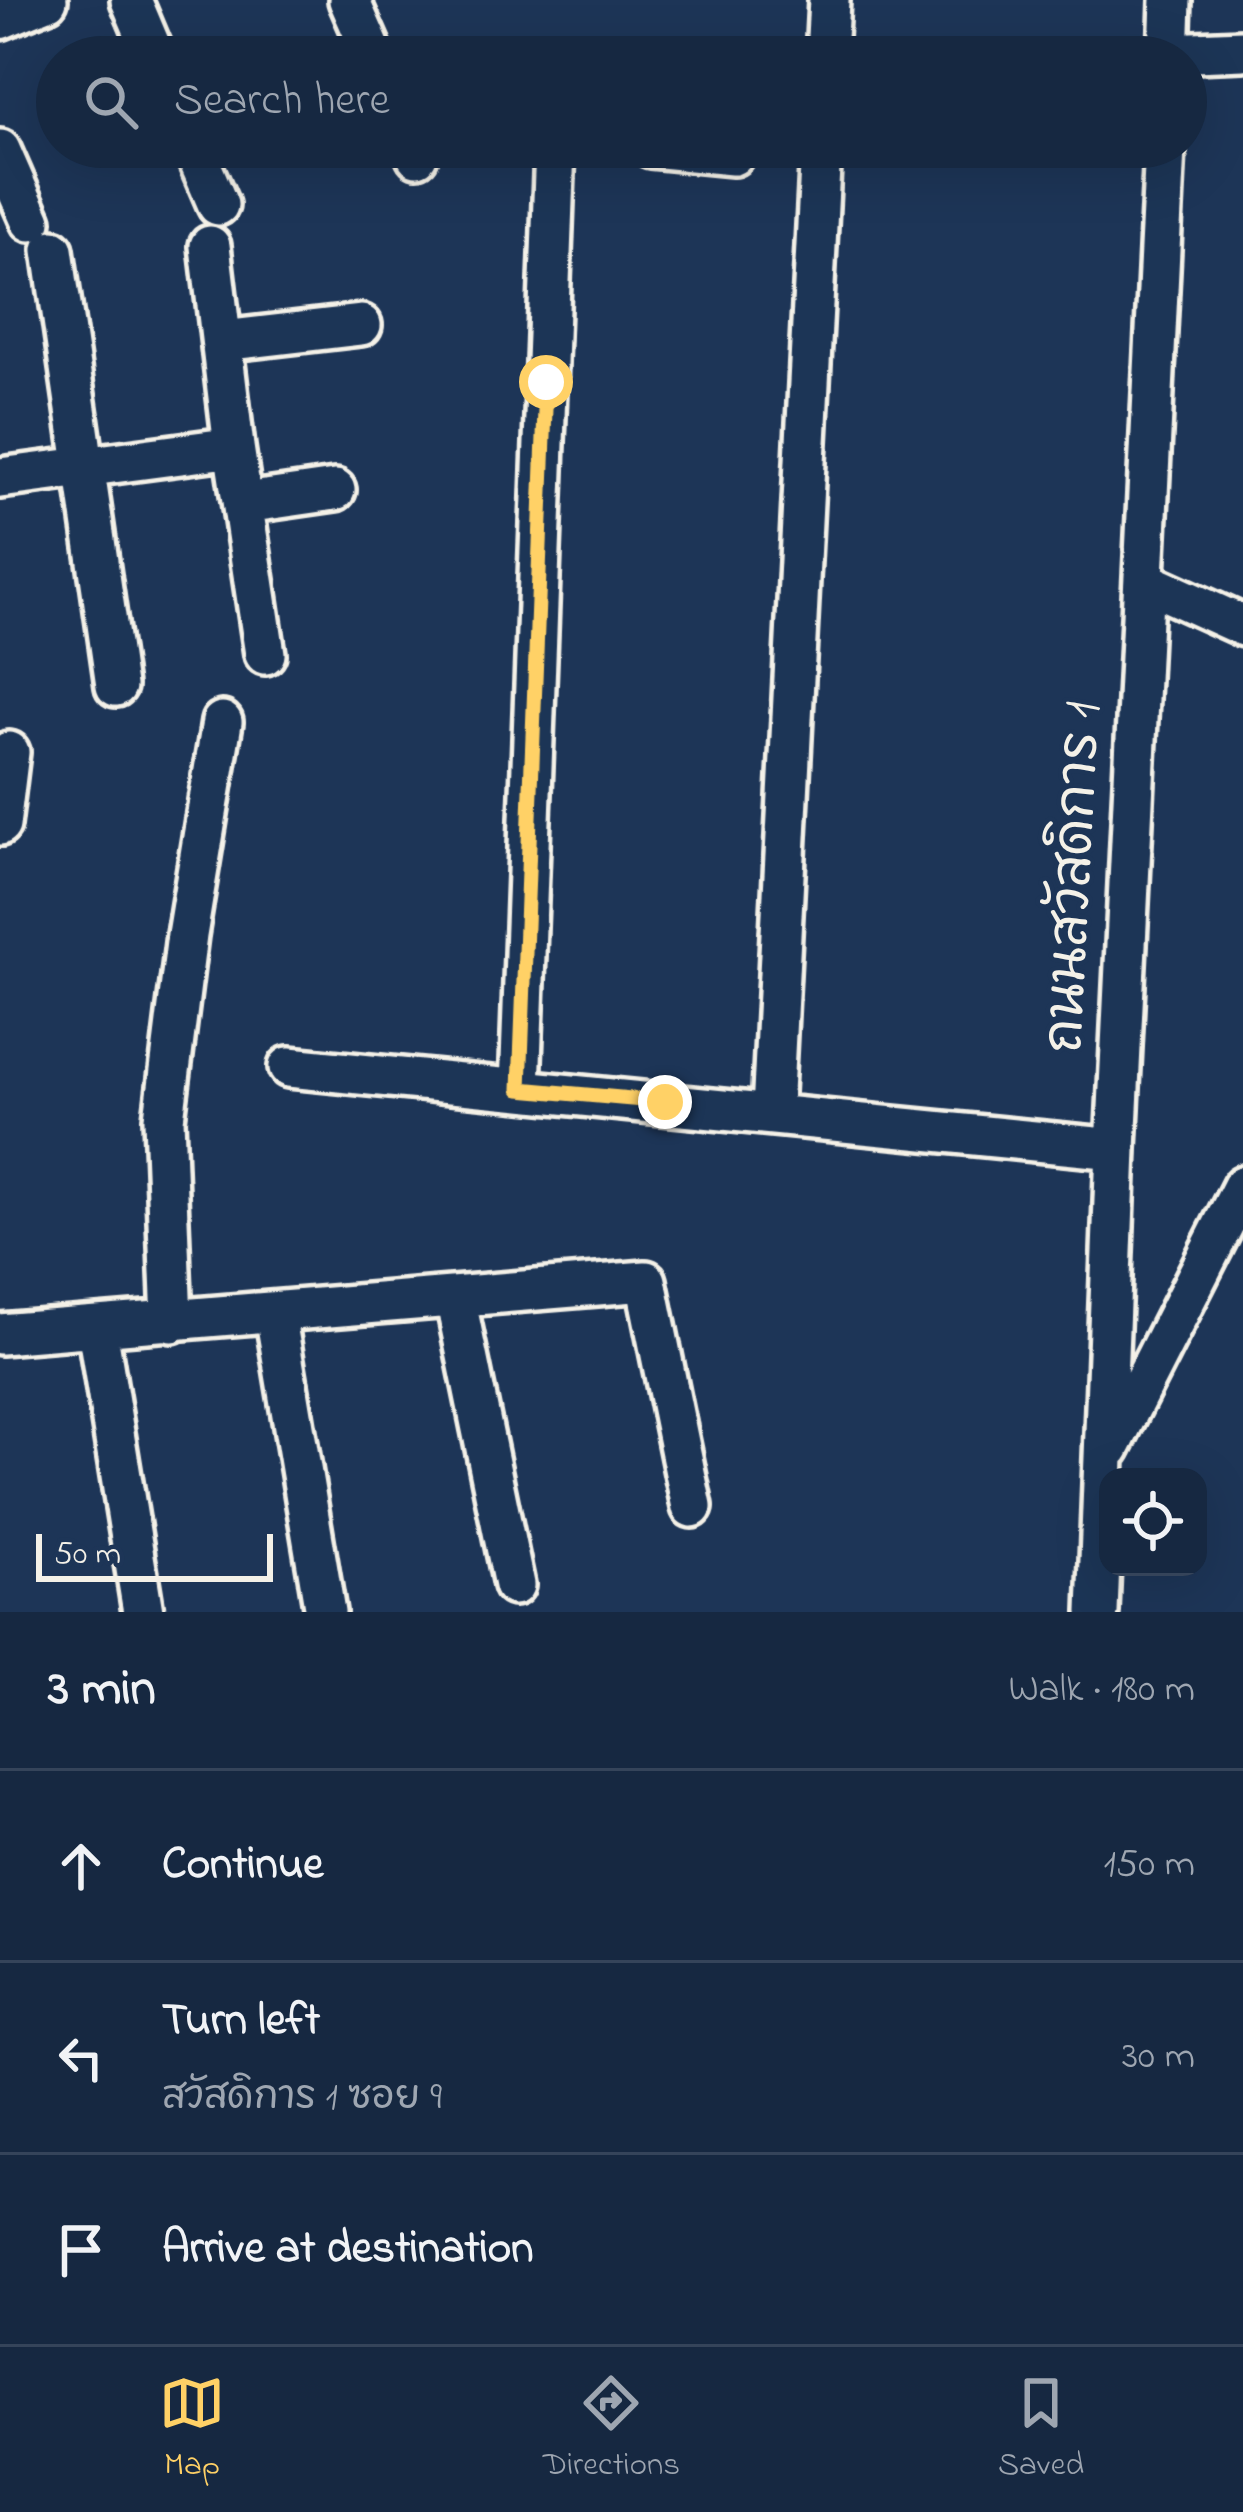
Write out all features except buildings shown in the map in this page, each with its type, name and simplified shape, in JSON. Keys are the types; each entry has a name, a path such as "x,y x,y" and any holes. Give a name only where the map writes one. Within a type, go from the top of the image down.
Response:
{"street":[{"path":"0,20 47,0"},
{"path":"130,0 146,36"},
{"path":"349,0 365,36"},
{"path":"827,36 829,0"},
{"path":"1170,36 1171,0"},
{"path":"1207,52 1243,50"},
{"path":"0,150 42,236 116,686"},
{"path":"202,168 218,205"},
{"path":"520,1089 553,168"},
{"path":"772,1112 820,168"},
{"name":"ถนนสวัสดิการ 1","path":"1098,1612 1164,168"},
{"path":"210,246 265,654"},
{"path":"222,341 361,325"},
{"path":"0,478 234,447"},
{"path":"245,503 335,490"},
{"path":"1146,582 1243,626"},
{"path":"172,1322 164,1119 222,722"},
{"path":"0,825 9,752"},
{"path":"290,1067 1116,1149"},
{"path":"1105,1460 1243,1186"},
{"path":"0,1334 646,1281 692,1507"},
{"path":"454,1298 514,1586"},
{"path":"275,1313 325,1612"},
{"path":"97,1328 143,1612"}],"route":[{"path":"546,382 520,1089 665,1102"}]}
